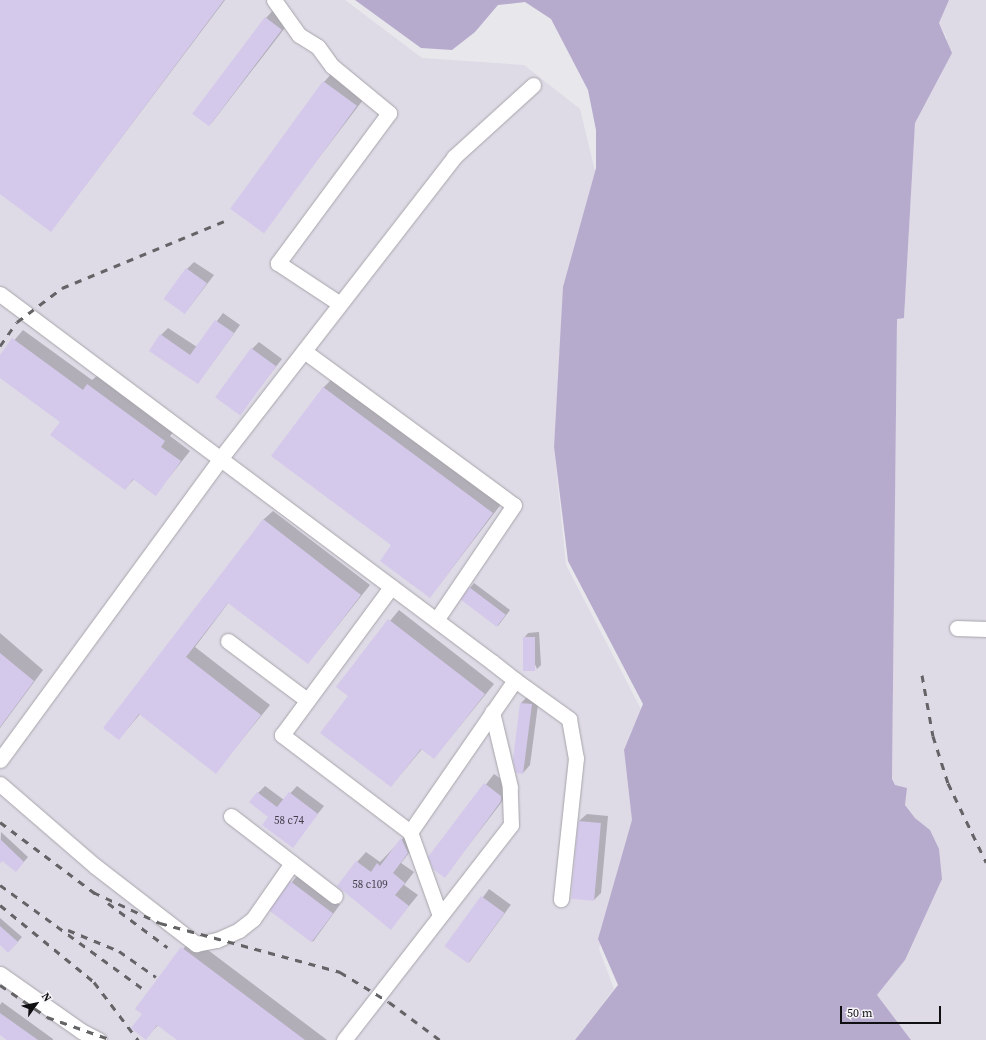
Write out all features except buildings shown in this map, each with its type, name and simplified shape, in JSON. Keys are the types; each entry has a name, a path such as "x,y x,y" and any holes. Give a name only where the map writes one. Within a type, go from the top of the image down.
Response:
{"lane":[{"path":"274,0 299,35 318,47 332,66 389,113 278,262 340,304"},
{"path":"0,760 220,459 454,156 533,85"},
{"path":"0,294 569,719 576,758 561,899"},
{"path":"304,351 514,505 436,620"},
{"path":"391,587 282,735 410,832 440,916"},
{"path":"957,628 986,629"},
{"path":"228,640 307,700"},
{"path":"410,832 515,680"},
{"path":"344,1040 511,824 510,787 492,712"},
{"path":"0,784 95,866 196,944 217,940 239,930 253,919 292,863"},
{"path":"231,816 334,896"},
{"path":"0,974 74,1026 99,1040"}],"shaded area":[{"path":"0,0 345,0 422,58 524,65 580,109 595,171 564,288 554,448 566,565 642,711 624,752 633,824 599,949 614,989 575,1040 0,1040"},
{"path":"355,0 949,0 939,23 952,53 915,123 904,318 897,319 892,779 895,785 907,788 905,805 915,818 930,830 939,849 942,879 905,960 877,995 911,1040 575,1040 618,985 598,939 632,820 624,750 643,704 568,561 554,447 563,287 596,168 596,130 588,90 551,19 525,2 498,5 475,32 452,50 421,48"},
{"path":"949,0 986,0 986,1040 911,1040 877,995 905,960 930,830 915,818 905,805 892,779 897,318 904,318 915,123 947,38 939,23"}],"railway":[{"path":"0,346 17,322 62,288 227,220"},
{"path":"922,675 933,736 948,783 986,862"},
{"path":"0,822 96,894"},
{"path":"0,885 143,989"},
{"path":"93,892 160,923 340,972 389,1002 440,1040"},
{"path":"108,903 167,947"},
{"path":"0,905 94,982 138,1040"},
{"path":"68,930 119,951 156,977"},
{"path":"0,985 47,1017 112,1040"}]}
